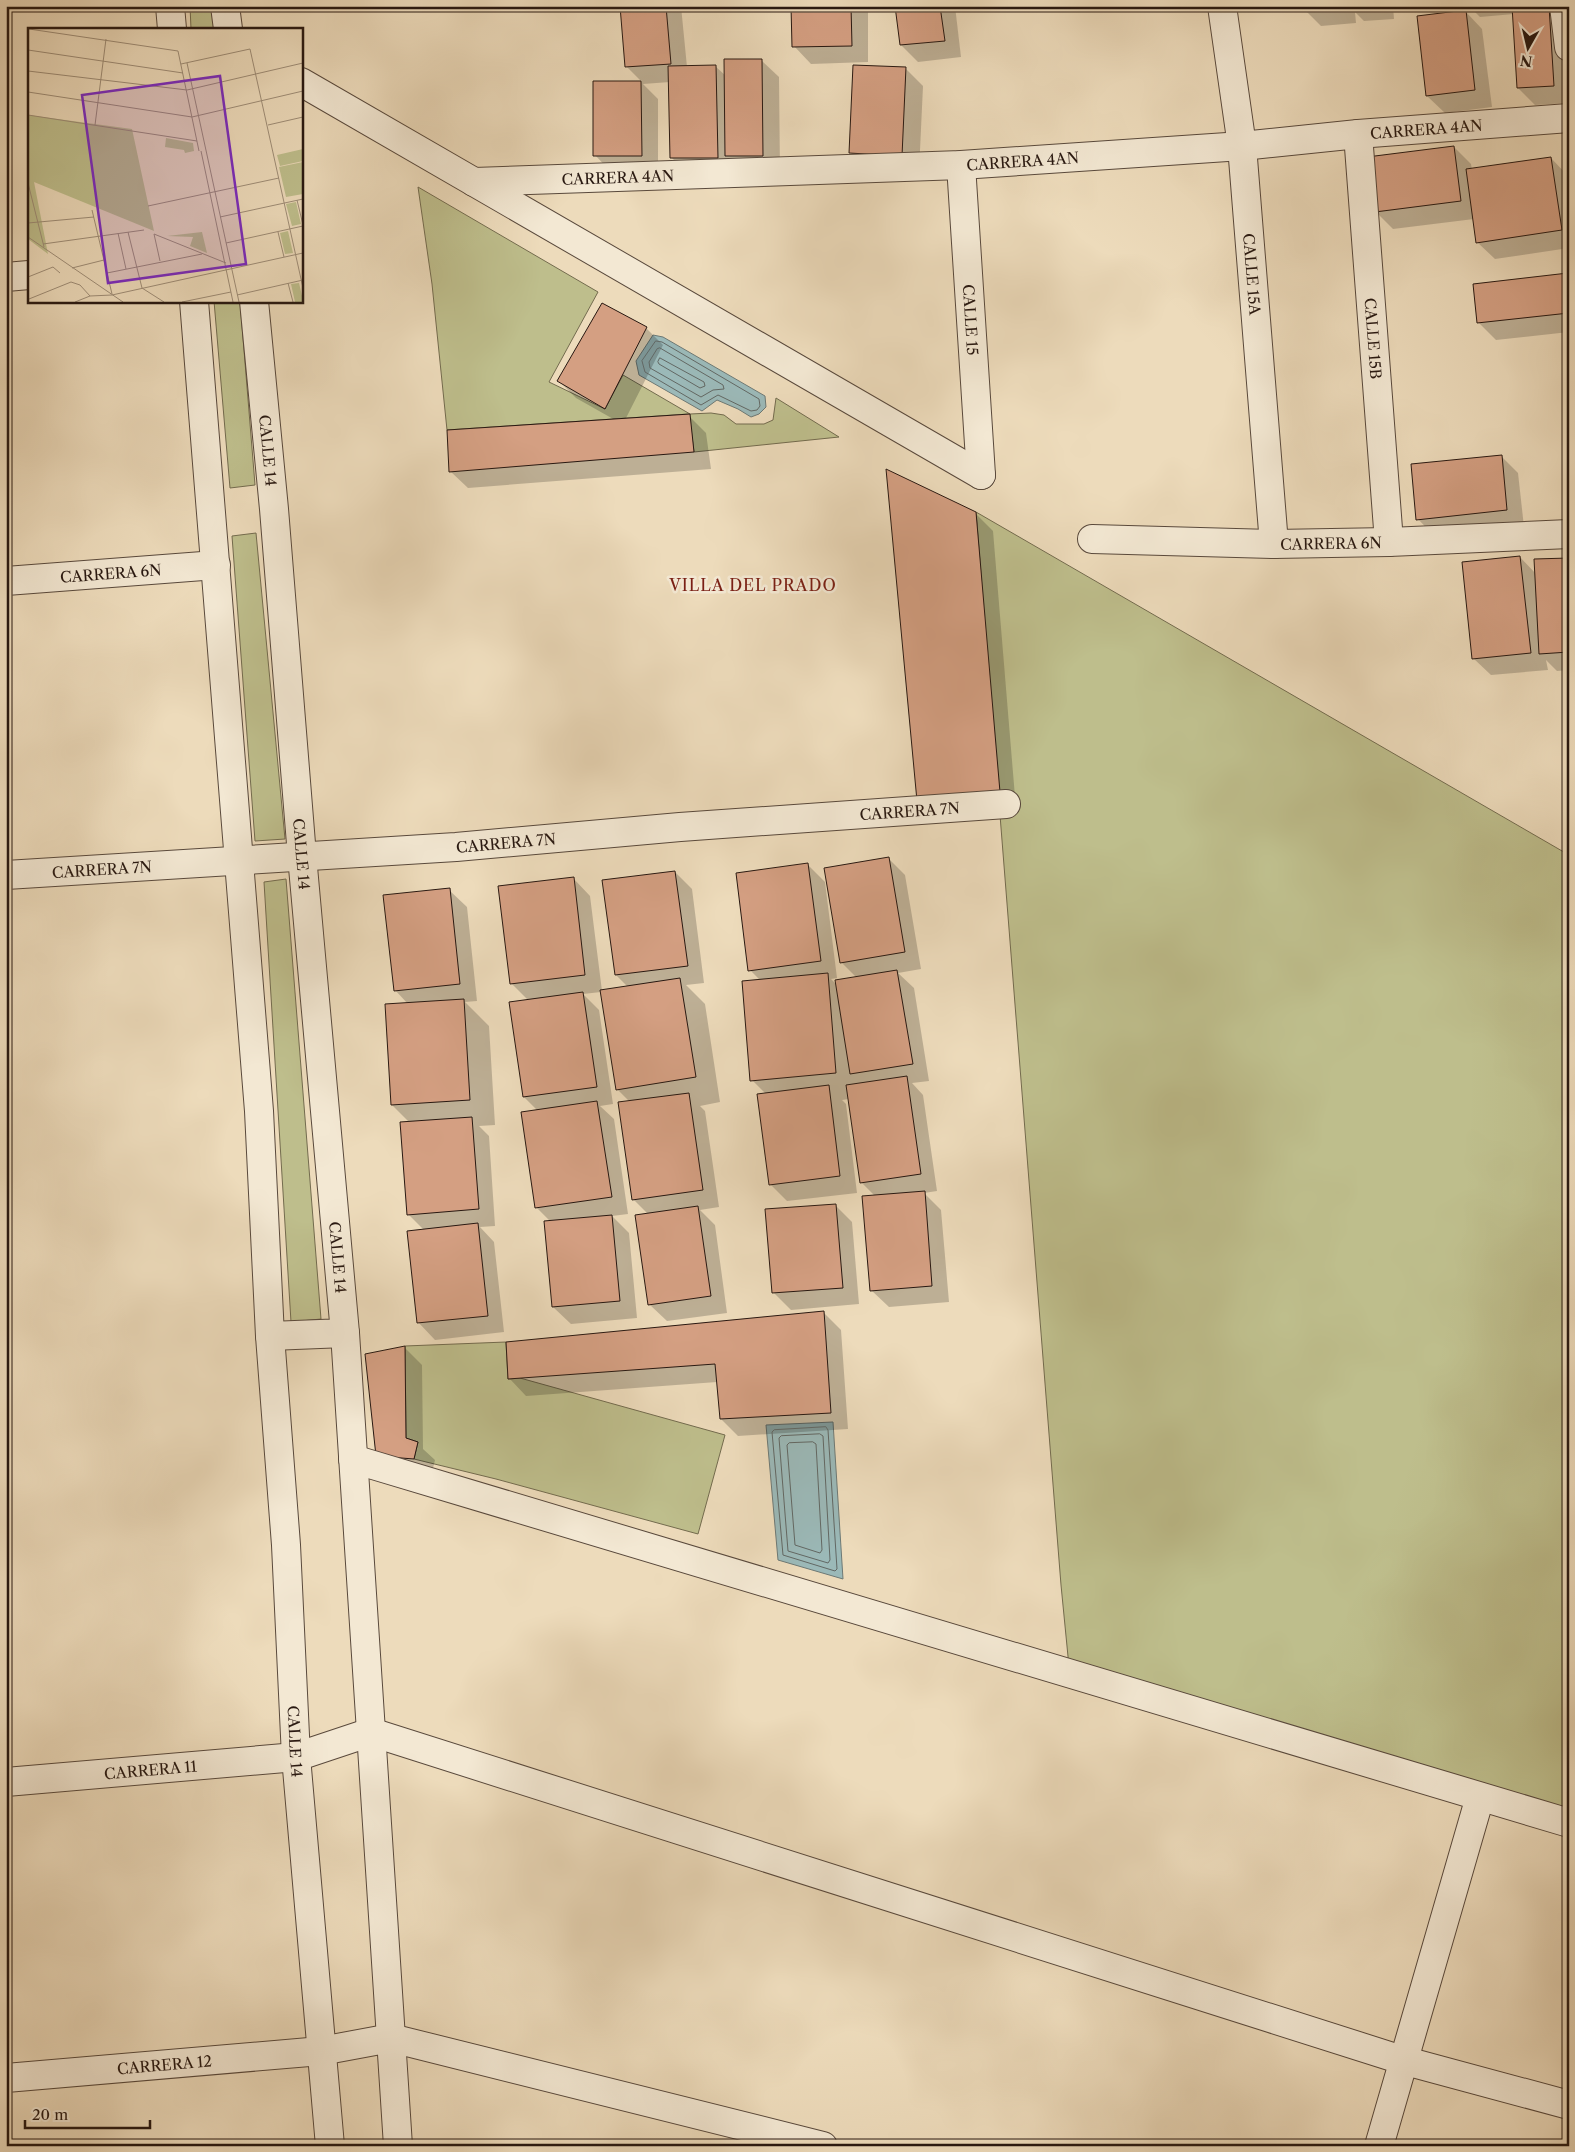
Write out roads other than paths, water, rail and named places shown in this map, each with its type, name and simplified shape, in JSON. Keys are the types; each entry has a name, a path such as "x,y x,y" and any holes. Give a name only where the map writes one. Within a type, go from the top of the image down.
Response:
{"street":[{"path":"170,6 172,28"},
{"path":"226,6 228,28"},
{"name":"CALLE 15A","path":"1222,6 1242,146 1274,544"},
{"path":"1564,6 1569,47"},
{"path":"302,83 474,182"},
{"name":"CARRERA 4AN","path":"474,182 961,165 1242,146 1358,134 1569,118"},
{"name":"CALLE 15B","path":"1358,134 1389,542"},
{"name":"CALLE 15","path":"474,182 981,475 961,165"},
{"path":"6,277 28,275"},
{"name":"CALLE 14","path":"194,302 259,1111 270,1336 286,1545 296,1757 330,2146"},
{"name":"CALLE 14","path":"254,302 345,1333 398,2146"},
{"name":"CARRERA 6N","path":"1092,539 1274,544 1389,542 1569,534"},
{"name":"CARRERA 6N","path":"6,581 216,565"},
{"name":"CARRERA 7N","path":"6,875 456,847 671,828 1006,804"},
{"path":"270,1336 345,1333"},
{"path":"353,1459 1569,1823"},
{"path":"371,1732 1402,2060 1569,2105"},
{"name":"CARRERA 11","path":"6,1782 296,1757 371,1732"},
{"path":"1379,2146 1402,2060 1480,1796"},
{"path":"391,2038 823,2146"},
{"name":"CARRERA 12","path":"6,2078 321,2051 391,2038"}],"water":[{"path":"653,335 663,337 765,396 766,407 759,414 751,417 717,400 702,411 639,375 636,361"},
{"path":"833,1422 843,1579 778,1560 766,1425"}],"district":[{"name":"VILLA DEL PRADO","path":"753,585"}]}
